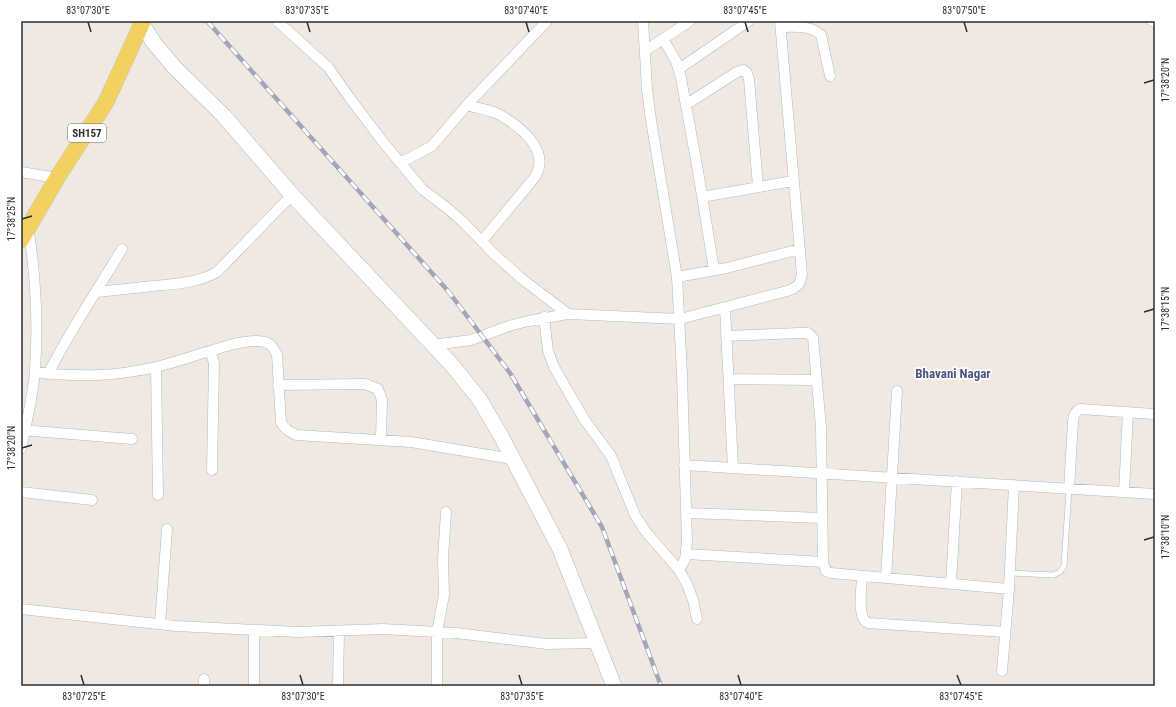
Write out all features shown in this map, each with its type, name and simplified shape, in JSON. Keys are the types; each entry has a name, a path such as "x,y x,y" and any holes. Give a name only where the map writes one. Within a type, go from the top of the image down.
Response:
{"main road":[{"name":"SH157","path":"24,234 57,178 106,102 142,22"}],"street":[{"path":"278,21 328,66 349,97 400,163 422,188 447,208 522,279 568,314"},
{"path":"400,163 432,146 467,105 547,21"},
{"path":"643,21 647,89 677,277 680,319 686,554 679,570"},
{"path":"645,51 690,21"},
{"path":"679,69 749,21"},
{"path":"142,22 154,43 175,68 224,116 292,195 433,345 468,384 480,400 560,549 614,686"},
{"path":"433,345 478,339 509,326 544,317 568,314 680,319 787,291 797,286 802,275 780,24 811,29 821,35 830,76"},
{"path":"663,39 679,69 687,104 714,270"},
{"path":"687,104 737,72 743,70 747,72 749,78 758,187"},
{"path":"467,105 500,114 530,138 538,150 539,158 539,171 535,177 482,241"},
{"path":"21,172 57,178"},
{"path":"702,197 793,181"},
{"path":"96,292 190,282 209,276 217,272 292,195"},
{"path":"21,449 23,430 35,372 36,332 33,262 24,234"},
{"path":"48,374 64,343 122,249"},
{"path":"677,277 752,262 800,249"},
{"path":"725,308 733,468"},
{"path":"544,317 548,351 560,379 584,419 611,456 635,515 646,532 679,570 687,584 697,618"},
{"path":"726,336 808,334 813,338 821,427 823,562 826,571 830,573 1009,589"},
{"path":"35,372 75,376 99,376 130,373 228,346 256,341 269,343 274,348 277,355 281,422 284,428 289,432 296,435 382,439 411,442 512,459"},
{"path":"210,351 214,362 212,470"},
{"path":"156,367 158,495"},
{"path":"729,379 817,380"},
{"path":"278,385 365,384 378,389 382,400 382,439"},
{"path":"21,387 32,388"},
{"path":"886,578 898,391"},
{"path":"1069,489 1073,417 1077,411 1080,409 1154,414"},
{"path":"1124,492 1128,412"},
{"path":"23,430 132,439"},
{"path":"684,465 1155,494"},
{"path":"951,583 957,481"},
{"path":"1002,671 1009,589 1014,485"},
{"path":"21,492 92,500"},
{"path":"437,686 437,632 444,595 443,559 446,512"},
{"path":"686,512 822,518"},
{"path":"160,624 167,529"},
{"path":"686,554 823,562"},
{"path":"862,576 861,613 863,620 868,623 1005,632"},
{"path":"21,609 160,624 254,630 298,632 383,629 437,632 547,644 596,643"},
{"path":"254,630 254,686"},
{"path":"338,686 339,631"}],"lane":[{"path":"1148,21 1155,26"},
{"path":"1010,573 1053,575 1060,572 1064,566 1069,489"}],"railway":[{"path":"207,21 448,291 510,373 602,527 661,686"}],"district":[{"name":"Bhavani Nagar","path":"953,373"}]}
